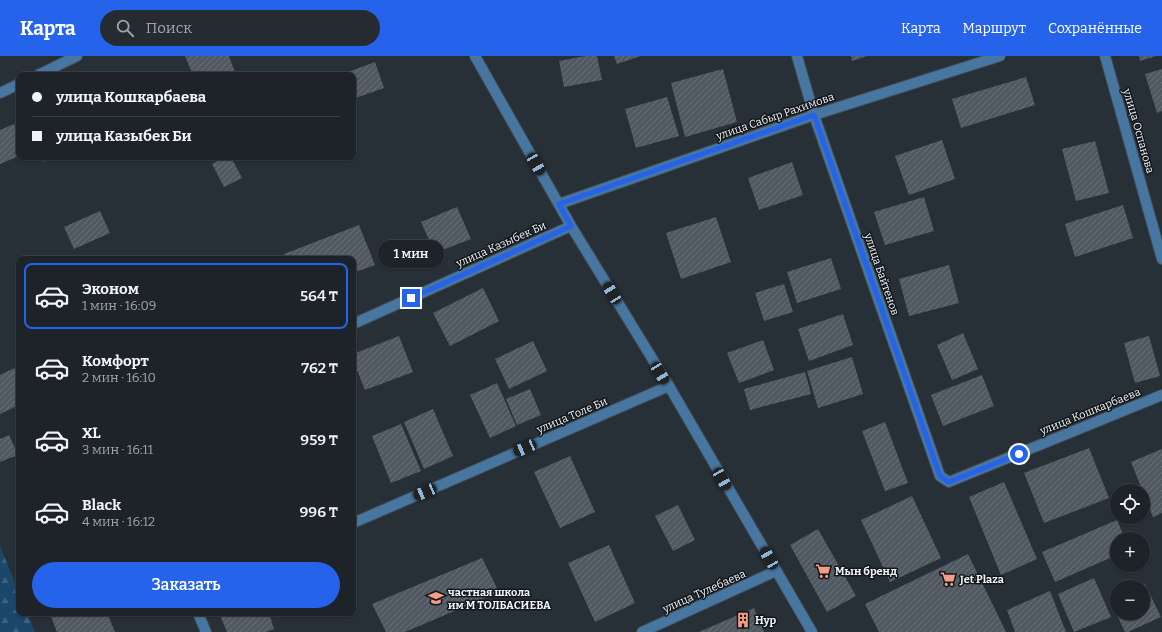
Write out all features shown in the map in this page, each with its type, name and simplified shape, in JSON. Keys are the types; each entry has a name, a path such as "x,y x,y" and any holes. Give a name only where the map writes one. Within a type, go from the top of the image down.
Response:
{"street":[{"path":"44,72 77,56"},
{"path":"475,56 571,226 669,386 812,632"},
{"name":"улица Байтенов","path":"797,56 814,115 940,476 949,482 962,477"},
{"name":"улица Сабыр Рахимова","path":"559,204 814,115 1000,56"},
{"name":"улица Оспанова","path":"1105,56 1162,259"},
{"path":"0,93 16,85"},
{"name":"улица Казыбек Би","path":"356,323 571,226"},
{"name":"улица Толе Би","path":"356,522 669,386"},
{"name":"улица Кошкарбаева","path":"962,477 1162,395"},
{"name":"улица Тулебаева","path":"642,632 776,571"},
{"path":"199,616 206,632"}],"green space":[{"path":"0,546 16,586 16,616 28,616 35,632 0,632"}],"building":[{"path":"185,56 229,56 235,72 192,72"},
{"path":"586,56 597,56 602,80 564,87 559,61"},
{"path":"614,56 641,56 617,64"},
{"path":"851,56 867,56 852,61"},
{"path":"1139,56 1156,56 1140,61"},
{"path":"375,62 384,88 356,98 356,72 348,72"},
{"path":"723,69 737,122 685,137 671,83"},
{"path":"1162,69 1162,111 1157,113 1145,74"},
{"path":"1026,77 1035,105 961,128 952,99"},
{"path":"667,97 679,136 636,148 625,109"},
{"path":"14,124 16,129 16,157 0,164 0,130"},
{"path":"942,140 955,179 909,195 895,156"},
{"path":"1095,141 1109,193 1076,201 1062,149"},
{"path":"219,160 233,160 242,178 224,187 212,164"},
{"path":"792,162 803,195 759,210 748,178"},
{"path":"924,197 934,231 885,245 874,212"},
{"path":"1123,205 1133,238 1075,257 1065,224"},
{"path":"457,207 471,239 435,253 421,222"},
{"path":"100,211 110,233 74,249 64,227"},
{"path":"716,217 731,262 681,279 666,233"},
{"path":"359,225 375,265 356,272 356,256 285,256 284,254"},
{"path":"831,258 841,289 797,303 787,272"},
{"path":"949,265 959,303 909,316 899,279"},
{"path":"784,284 793,312 764,321 755,293"},
{"path":"483,288 499,321 450,346 433,313"},
{"path":"843,314 853,345 809,361 798,329"},
{"path":"963,333 978,369 952,380 937,345"},
{"path":"399,336 413,372 365,390 356,368 356,353"},
{"path":"1149,336 1160,376 1135,383 1124,343"},
{"path":"763,340 774,370 739,383 727,353"},
{"path":"533,341 547,371 509,389 495,359"},
{"path":"852,357 863,394 818,408 807,371"},
{"path":"16,367 16,406 0,414 0,375"},
{"path":"805,372 811,394 750,410 744,389"},
{"path":"982,375 994,406 943,426 931,395"},
{"path":"497,383 516,426 490,438 470,395"},
{"path":"530,389 541,415 517,425 506,399"},
{"path":"433,409 453,456 424,469 404,422"},
{"path":"885,422 908,483 885,491 862,431"},
{"path":"401,424 421,471 391,483 372,436"},
{"path":"9,435 16,451 16,456 0,462 0,439"},
{"path":"1089,448 1109,498 1044,523 1024,473"},
{"path":"1162,449 1162,513 1153,517 1150,510 1150,484 1140,484 1131,462"},
{"path":"570,456 595,512 560,528 534,472"},
{"path":"1004,482 1037,559 1001,575 969,497"},
{"path":"912,496 941,558 890,582 861,520"},
{"path":"678,505 695,540 673,551 655,516"},
{"path":"1110,523 1119,524 1122,532 1110,532 1110,558 1055,582 1042,552"},
{"name":"Мын бренд","path":"818,529 856,596 827,612 790,545"},
{"path":"609,545 635,603 595,622 568,563"},
{"name":"Jet Plaza","path":"968,554 1006,632 879,632 865,604"},
{"name":"частная школа им М ТОЛБАСИЕВА","path":"482,558 499,592 405,632 386,632 372,604"},
{"path":"1094,578 1110,617 1074,632 1058,594"},
{"path":"1050,591 1066,632 1015,632 1007,610"},
{"path":"1150,594 1161,617 1125,632 1119,620 1150,620"},
{"name":"Нур","path":"754,608 764,632 699,632"},
{"path":"51,616 108,616 115,632 57,632"},
{"path":"220,616 270,616 274,629 266,632 227,632"}],"place":[{"name":"Мын бренд","path":"823,571"},
{"name":"Jet Plaza","path":"948,579"},
{"name":"частная школа им М ТОЛБАСИЕВА","path":"436,598"},
{"name":"Нур","path":"743,620"}],"route":[{"path":"411,298 571,226 559,204 814,115 940,476 949,482 1019,454"}]}
